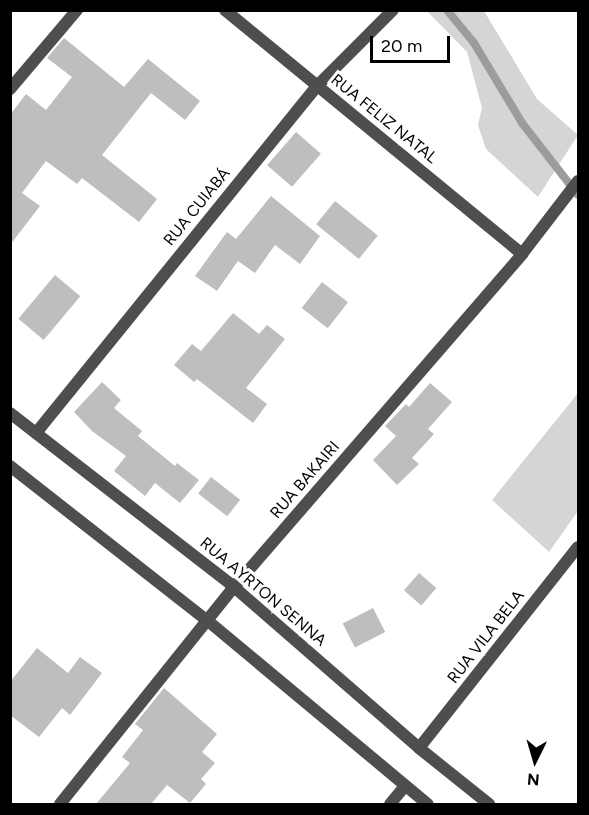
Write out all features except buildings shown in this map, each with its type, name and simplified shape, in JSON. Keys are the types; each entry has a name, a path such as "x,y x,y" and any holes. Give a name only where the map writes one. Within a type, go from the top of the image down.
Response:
{"street":[{"path":"10,89 77,10"},
{"name":"RUA FELIZ NATAL","path":"225,10 522,254"},
{"name":"RUA CUIABÁ","path":"36,433 317,86 393,10"},
{"name":"RUA BAKAIRI","path":"60,804 234,587 522,254 579,181"},
{"name":"RUA AYRTON SENNA","path":"10,413 234,587 418,748 489,804"},
{"path":"12,472 208,621 428,804"},
{"name":"RUA VILA BELA","path":"418,748 579,547"},
{"path":"390,804 405,786"}],"shaded area":[{"path":"427,11 484,11 537,99 578,135 538,197 486,149 478,125 482,108 467,52"},
{"path":"578,393 578,511 549,552 492,500"}],"waterway":[{"path":"447,10 474,43 522,123 578,195"}]}
